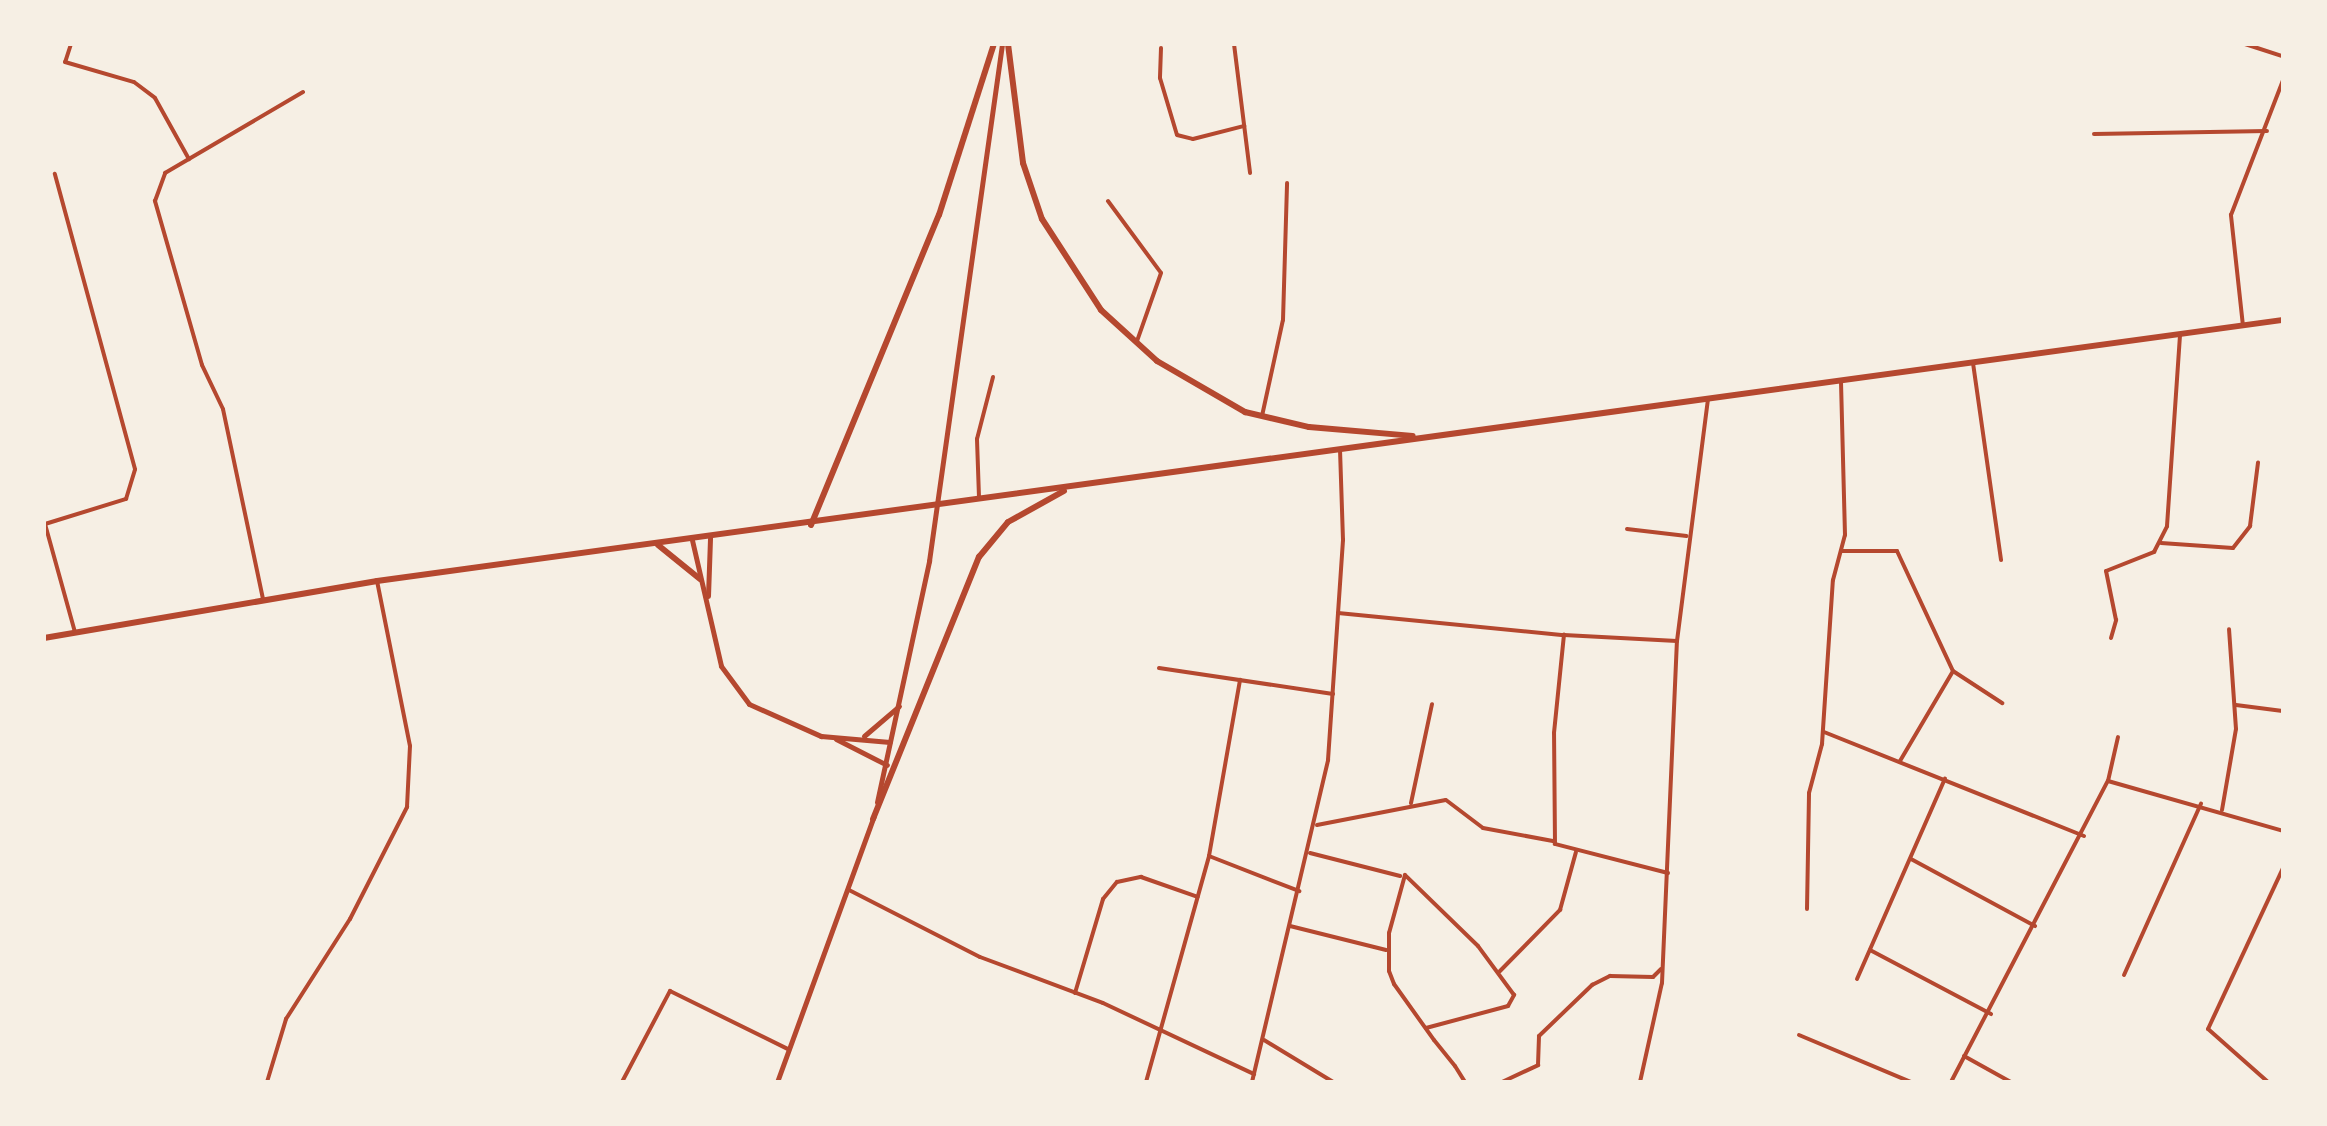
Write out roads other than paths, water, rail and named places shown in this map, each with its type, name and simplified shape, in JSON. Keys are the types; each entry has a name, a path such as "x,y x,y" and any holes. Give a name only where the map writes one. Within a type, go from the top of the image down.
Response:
{"main road":[{"path":"811,525 933,230 994,44"},
{"path":"1005,44 1023,163 1042,219 1076,278 1136,343 1213,397 1262,416 1420,437"},
{"path":"44,638 377,581 811,525 1340,451 1420,437 2283,320"},
{"path":"873,819 979,557 1008,522 1075,486"},
{"path":"658,545 700,579"}],"street":[{"path":"71,44 65,62 134,82 155,98 189,159"},
{"path":"780,1081 849,890 887,765 941,486 1005,44"},
{"path":"1151,44 1161,48 1236,44 1250,173"},
{"path":"2245,44 2283,56"},
{"path":"1161,48 1160,78 1177,135 1193,139 1244,126"},
{"path":"2243,326 2231,215 2267,131 2283,80"},
{"path":"263,599 223,409 202,365 155,201 165,173 303,92"},
{"path":"2094,134 2267,131"},
{"path":"55,174 135,469 126,499 44,522 75,632"},
{"path":"1262,416 1283,320 1287,183"},
{"path":"1108,201 1161,273 1136,343"},
{"path":"2161,543 2177,432 2180,334"},
{"path":"1973,363 2001,560"},
{"path":"980,500 977,439 993,377"},
{"path":"1807,909 1809,793 1824,732 1841,551 1841,380"},
{"path":"1640,1082 1652,1056 1663,968 1677,641 1687,536 1708,398"},
{"path":"1252,1082 1316,825 1333,694 1338,613 1340,451"},
{"path":"2111,638 2116,620 2106,571 2161,543 2233,548 2250,526 2258,463"},
{"path":"1627,529 1687,536"},
{"path":"707,601 710,538"},
{"path":"692,540 721,666 749,704 836,739 887,765"},
{"path":"1841,551 1897,551 1953,671 2002,703"},
{"path":"267,1082 286,1019 350,919 407,807 410,746 377,581"},
{"path":"1338,613 1564,635 1677,641"},
{"path":"2222,810 2236,705 2229,629"},
{"path":"1553,841 1564,635"},
{"path":"1159,668 1333,694"},
{"path":"1900,761 1953,671"},
{"path":"1146,1082 1209,856 1240,680"},
{"path":"1411,803 1432,704"},
{"path":"2236,705 2283,711"},
{"path":"863,736 899,706"},
{"path":"1824,732 2084,836"},
{"path":"836,739 863,736 890,742"},
{"path":"1951,1082 1991,1014 2084,836 2108,781 2118,737"},
{"path":"1857,979 1945,779"},
{"path":"2108,781 2222,810 2283,831"},
{"path":"1316,825 1411,803 1446,800 1483,828 1553,841 1576,852 1668,873"},
{"path":"2124,975 2201,804"},
{"path":"1500,971 1560,910 1576,852"},
{"path":"1309,853 1412,878 1500,971 1514,995 1508,1006 1426,1028"},
{"path":"1209,856 1299,891"},
{"path":"1911,859 2035,926"},
{"path":"2268,1082 2208,1029 2283,868"},
{"path":"1400,876 1386,950 1394,984 1465,1082"},
{"path":"1075,993 1097,914 1117,882 1141,877 1198,897"},
{"path":"849,890 980,957 1160,1028 1254,1074"},
{"path":"1290,926 1386,950"},
{"path":"1870,950 1991,1014"},
{"path":"1502,1082 1533,1070 1539,1036 1592,985 1610,976 1653,977 1663,968"},
{"path":"622,1082 670,991 790,1050"},
{"path":"1799,1035 1911,1082"},
{"path":"1263,1039 1333,1082"},
{"path":"1964,1056 2011,1082"}]}
